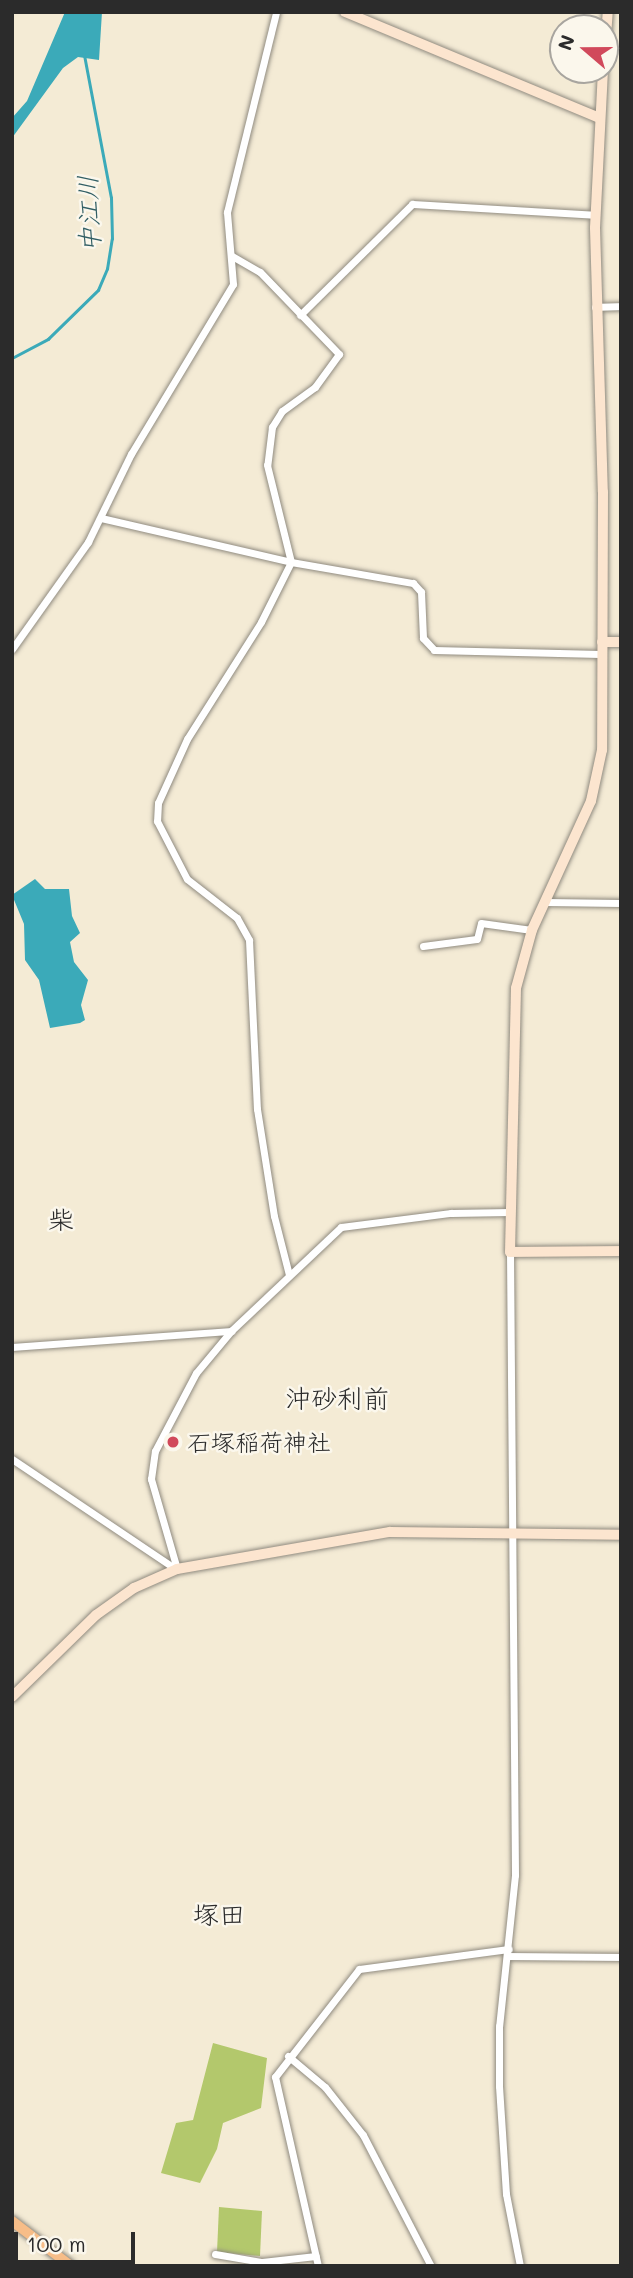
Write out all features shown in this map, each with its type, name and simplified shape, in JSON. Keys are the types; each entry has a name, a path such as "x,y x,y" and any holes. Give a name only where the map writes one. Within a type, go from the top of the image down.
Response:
{"main road":[{"path":"12,2221 71,2266"}],"street":[{"path":"12,649 101,518 131,454 233,284 232,256 226,230 228,212 276,12"},
{"path":"345,12 600,118"},
{"path":"520,2266 500,2135 499,2026 509,1953 515,1875 510,1534 513,1021 532,930 598,778 603,750 600,654 603,492 595,307 595,215 602,84"},
{"path":"300,315 412,204 595,215"},
{"path":"232,256 260,272 339,354 315,387 282,411 267,449 291,562 261,622 187,739 158,803 157,821 187,879 237,918 249,940 257,1109 274,1216 289,1275"},
{"path":"595,307 621,306"},
{"path":"101,518 291,562 418,587 423,638 434,650 600,654"},
{"path":"602,642 621,642"},
{"path":"545,902 621,903"},
{"path":"423,946 477,939 481,923 532,930"},
{"path":"177,1569 151,1479 155,1451 191,1382 231,1331 341,1227 451,1213 510,1212"},
{"path":"510,1252 621,1251"},
{"path":"12,1347 231,1331"},
{"path":"12,1459 177,1569"},
{"path":"12,1697 96,1615 134,1588 177,1569 271,1556 376,1534 621,1535"},
{"path":"318,2266 275,2077 288,2056 359,1969 509,1953 621,1957"},
{"path":"288,2056 325,2087 363,2135 431,2266"},
{"path":"215,2254 262,2262 316,2256"}],"green space":[{"path":"213,2043 267,2058 261,2108 223,2123 217,2149 200,2183 161,2173 176,2123 193,2120"},
{"path":"219,2207 262,2211 260,2256 217,2252"}],"water":[{"path":"65,12 102,12 99,60 78,57 63,68 12,138 12,118 27,101"},
{"path":"35,879 45,889 69,889 72,916 80,933 70,942 74,962 88,980 81,1005 85,1020 80,1023 50,1028 39,980 25,960 24,924 12,895"}],"waterway":[{"name":"中江川","path":"12,358 48,339 98,290 107,269 112,239 111,198 84,55"}],"place":[{"name":"石塚稲荷神社","path":"173,1442"}],"district":[{"name":"柴","path":"61,1220"},
{"name":"沖砂利前","path":"337,1399"},
{"name":"塚田","path":"219,1915"}]}
